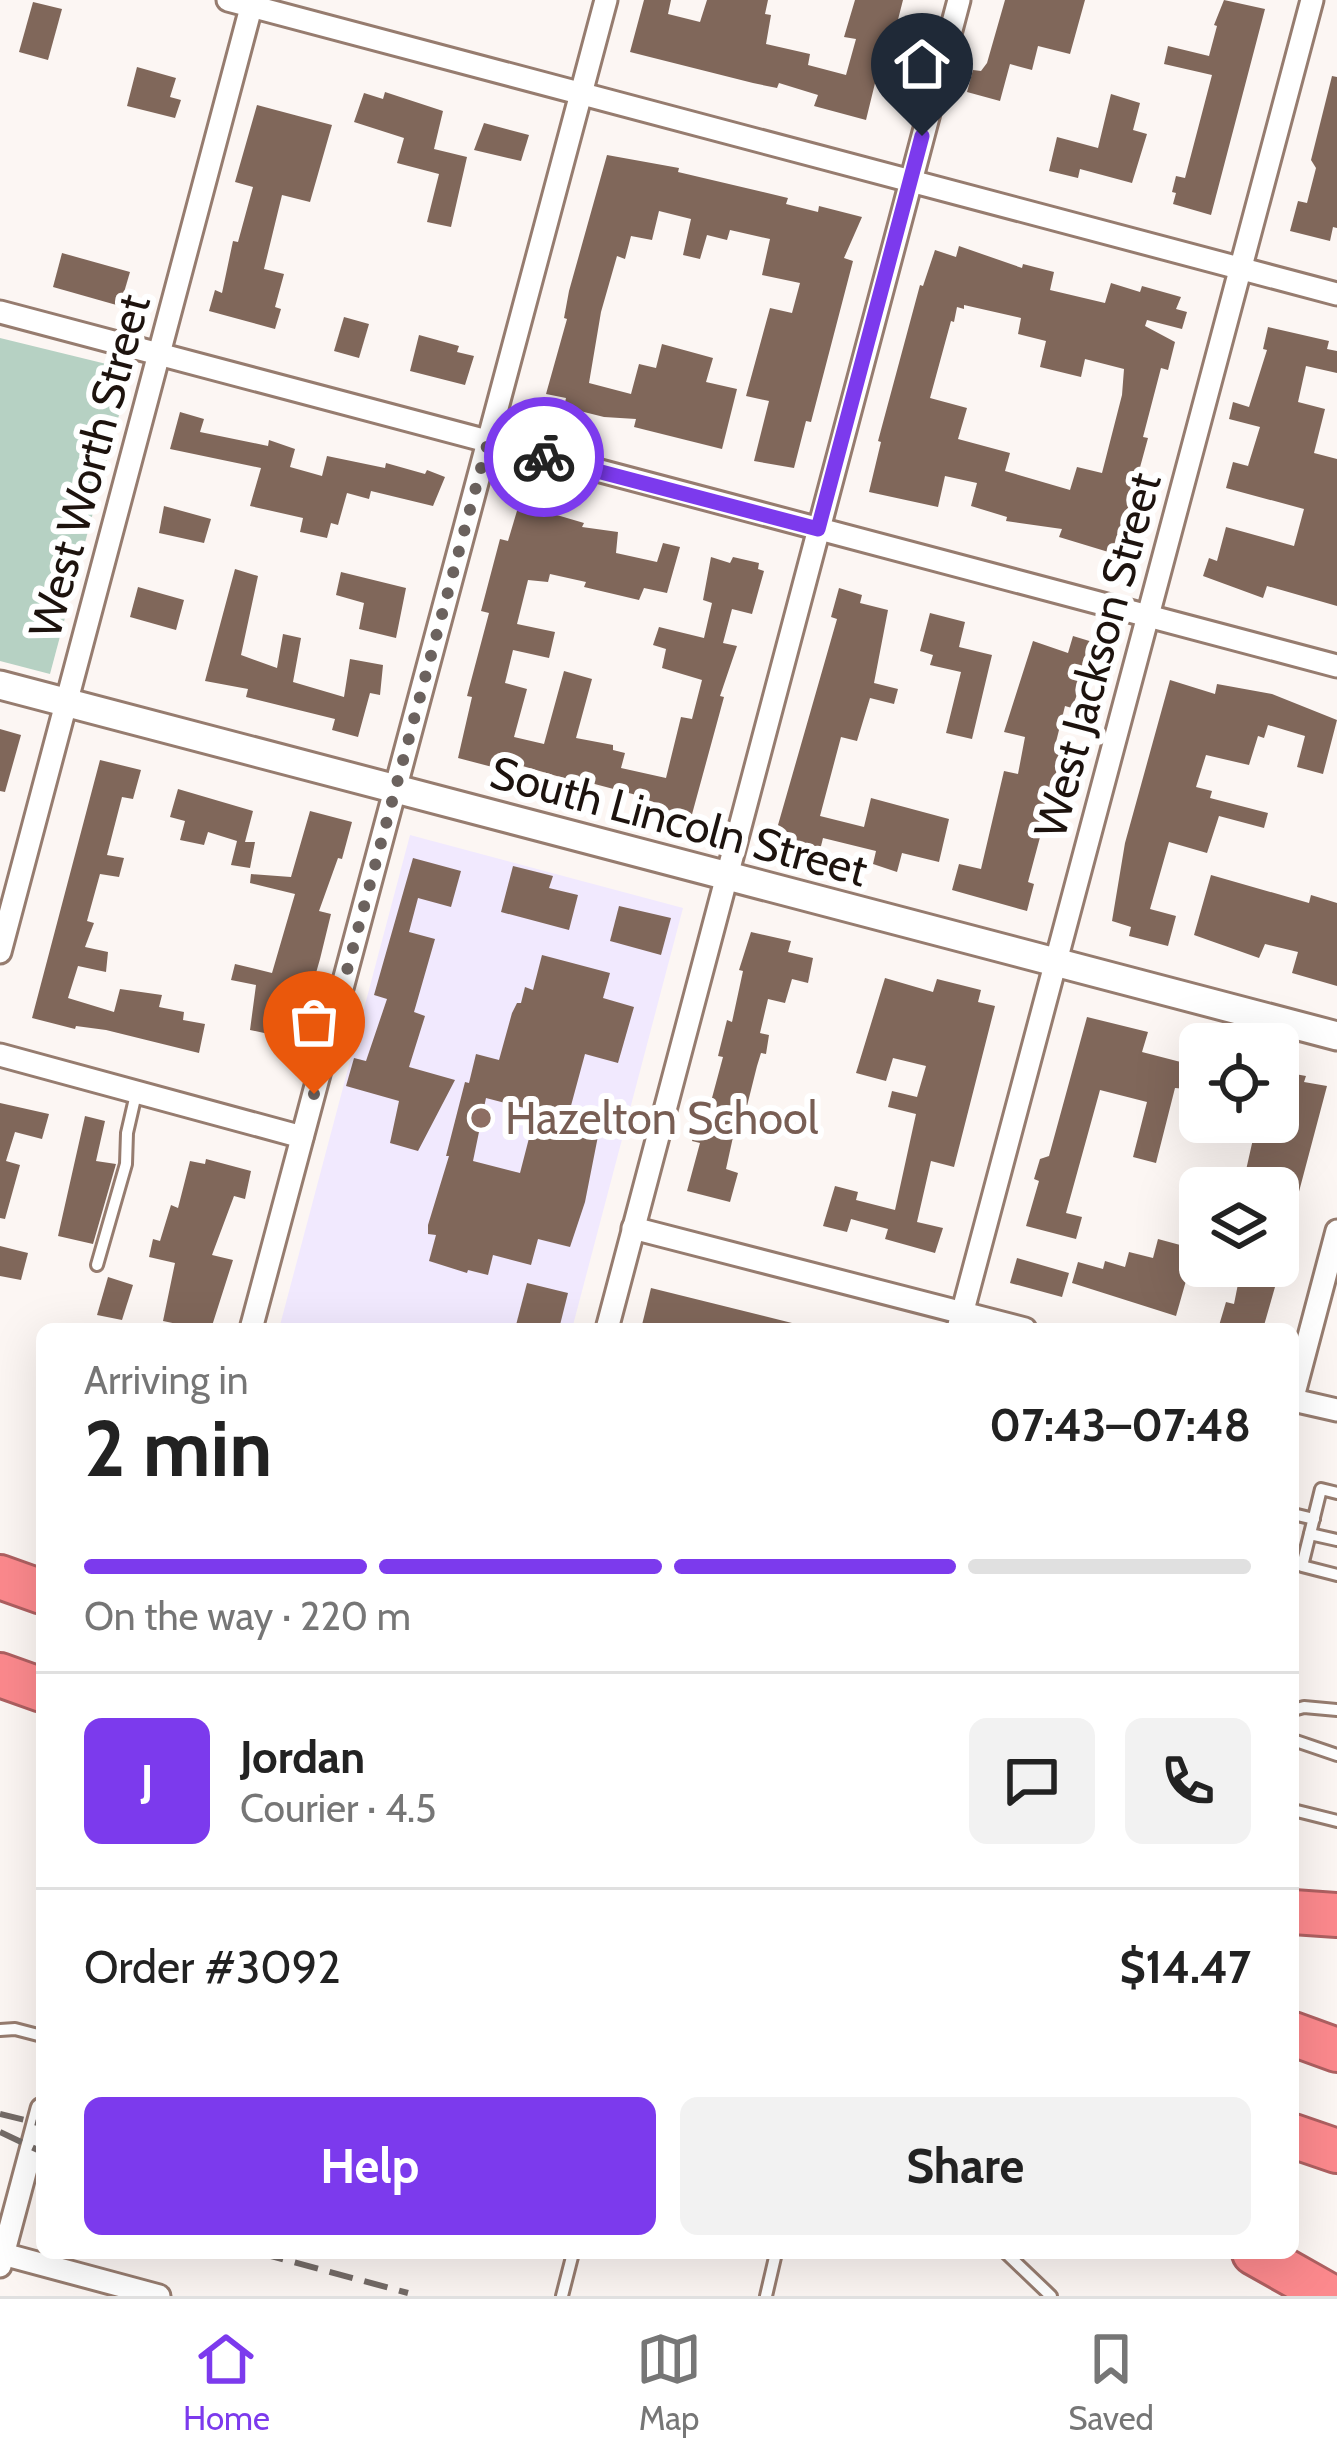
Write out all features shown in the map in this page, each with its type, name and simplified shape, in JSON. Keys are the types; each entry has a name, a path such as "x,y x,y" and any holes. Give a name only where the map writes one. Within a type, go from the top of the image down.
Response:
{"highway":[{"path":"0,1577 36,1590"},
{"path":"0,1675 36,1688"},
{"path":"1299,1912 1337,1915"},
{"path":"1299,2036 1337,2050"},
{"path":"1299,2138 1337,2151"},
{"path":"1256,2259 1265,2278 1290,2296"},
{"path":"1264,2259 1330,2296"}],"street":[{"path":"228,0 1337,294"},
{"path":"252,1323 606,0"},
{"path":"609,1323 959,0"},
{"name":"West Jackson Street","path":"960,1321 1312,0"},
{"name":"West Worth Street","path":"0,952 252,3"},
{"path":"0,312 1337,666"},
{"name":"South Lincoln Street","path":"0,685 1337,1036"},
{"path":"0,1055 302,1137"},
{"path":"633,1228 960,1321"},
{"path":"1299,1375 1337,1231"},
{"path":"1299,1400 1337,1410"},
{"path":"36,2132 2,2260 155,2295"}],"lane":[{"path":"97,1265 126,1164 136,1092"},
{"path":"1337,1493 1321,1490 1303,1566 1337,1575"},
{"path":"1299,1515 1314,1519"},
{"path":"1310,1534 1337,1540"},
{"path":"1299,1709 1337,1710"},
{"path":"1299,1742 1337,1755"},
{"path":"1299,1812 1337,1821"},
{"path":"0,2030 36,2034"},
{"path":"562,2296 571,2259"},
{"path":"766,2296 775,2259"},
{"path":"1012,2259 1051,2296"}],"shaded area":[{"name":"Hazelton School","path":"410,835 683,908 574,1323 281,1323"}],"green space":[{"path":"0,338 131,370 50,674 0,661"}],"building":[{"path":"644,0 671,0 668,14 700,22 707,0 768,0 765,14 771,15 766,44 810,54 808,65 846,75 856,39 844,37 855,0 903,0 891,47 904,51 895,80 877,75 866,120 814,106 818,95 779,83 777,88 630,52"},
{"path":"1005,0 1085,0 1070,54 1038,46 1032,70 1010,64 1000,101 967,92 973,70 981,71 987,63"},
{"path":"1224,0 1265,9 1211,215 1173,204 1176,193 1172,192 1176,176 1185,178 1212,75 1164,64 1168,46 1209,56"},
{"path":"33,2 62,9 48,60 19,52"},
{"path":"137,67 176,78 170,97 181,100 175,118 127,106"},
{"path":"1332,76 1337,77 1337,228 1333,227 1330,241 1290,231 1298,201 1307,203 1316,168 1311,160"},
{"path":"385,92 443,111 434,149 467,157 451,227 427,222 439,174 397,163 404,138 354,122 364,93 383,99"},
{"path":"1111,94 1140,103 1133,130 1147,134 1132,183 1080,169 1078,178 1049,171 1057,137 1098,148"},
{"path":"257,105 332,125 310,202 282,195 264,269 284,274 275,329 209,311 215,290 222,293 233,241 238,242 253,187 235,182"},
{"path":"484,123 529,135 521,161 474,150"},
{"path":"607,155 679,168 678,172 788,198 786,204 818,212 819,206 862,217 844,258 853,261 811,422 806,421 794,468 754,461 769,401 746,396 770,308 792,313 800,283 762,275 770,239 730,230 727,240 707,235 700,259 683,255 691,219 659,211 652,240 631,236 625,259 617,256 601,312 589,383 631,394 639,364 656,368 662,344 713,358 706,382 737,389 722,449 634,427 636,419 564,407 566,398 546,394"},
{"path":"959,246 1022,268 1023,264 1054,272 1050,290 1105,303 1111,283 1181,297 1176,309 1187,312 1182,329 1147,320 1145,326 1175,342 1168,370 1161,368 1143,437 1148,438 1136,482 1141,483 1115,554 1059,537 1062,529 1006,521 1007,517 971,506 977,483 945,476 938,507 869,492 920,285 935,250 956,257","holes":["957,307 1021,318 1018,334 1046,341 1040,367 1081,377 1085,359 1124,369 1102,473 1077,467 1070,490 1005,471 1010,453 958,439 967,408 930,398"]},
{"path":"62,253 130,272 120,306 53,287"},
{"path":"344,317 369,324 359,358 334,351"},
{"path":"1268,327 1329,341 1327,349 1337,351 1337,373 1306,366 1298,402 1325,409 1314,453 1337,459 1337,606 1267,586 1263,598 1203,576 1209,558 1217,561 1226,527 1294,546 1304,509 1226,488 1233,462 1248,466 1260,427 1229,419 1233,402 1249,407 1267,350 1263,349"},
{"path":"419,335 459,346 457,352 474,356 465,385 410,371"},
{"path":"180,412 204,419 200,432 268,446 269,440 295,449 290,467 322,476 327,456 385,468 386,463 425,474 427,470 445,477 433,506 371,491 369,499 347,493 338,525 331,523 327,538 300,532 303,518 250,506 261,468 170,449"},
{"path":"522,494 554,503 550,513 584,523 582,527 618,532 616,553 657,562 663,543 680,547 667,593 644,588 639,600 550,574 548,582 528,580 517,624 555,632 549,658 513,650 505,683 527,689 514,737 544,744 564,671 592,679 576,738 613,745 613,750 625,753 621,768 666,778 681,717 692,719 702,680 662,668 666,649 653,645 659,627 704,638 712,603 703,600 711,557 759,563 758,569 764,571 752,614 732,609 723,643 737,646 691,818 642,807 644,797 502,760 500,769 458,758 472,697 467,696 489,613 481,611 500,539 508,541"},
{"path":"164,506 211,519 204,543 159,533"},
{"path":"235,569 258,576 241,655 277,668 283,634 301,638 293,682 344,697 350,659 383,665 380,695 370,693 358,737 332,730 335,719 246,697 248,689 205,681"},
{"path":"341,572 406,588 396,638 359,629 364,603 336,595"},
{"path":"138,587 184,600 176,630 130,617"},
{"path":"839,588 862,595 860,603 888,610 874,683 898,689 894,704 870,698 857,741 841,737 820,816 864,827 871,798 949,819 939,862 902,853 897,872 873,864 876,851 823,838 820,850 774,839 837,619 831,617"},
{"path":"930,613 965,622 959,647 992,655 972,739 946,733 961,672 930,665 933,655 920,651"},
{"path":"1073,636 1096,643 1072,708 1065,706 1056,742 1068,746 1066,753 1071,754 1066,776 1057,774 1028,882 1034,884 1027,911 952,890 959,864 981,869 1004,771 1018,774 1025,737 1004,732 1033,641 1068,653"},
{"path":"1170,680 1215,694 1217,684 1272,694 1337,720 1323,774 1297,767 1305,736 1268,725 1264,738 1258,736 1249,765 1206,755 1196,787 1212,791 1210,798 1268,813 1264,828 1219,816 1207,853 1169,842 1150,909 1176,916 1168,946 1129,936 1131,927 1112,921 1125,843"},
{"path":"0,729 21,735 5,792 0,791"},
{"path":"100,760 141,770 133,799 122,797 107,855 124,858 119,877 100,874 87,921 94,923 85,947 108,952 106,972 78,966 68,998 114,1012 120,989 162,995 159,1007 184,1012 183,1020 205,1024 199,1053 32,1018"},
{"path":"178,789 253,811 245,842 255,842 250,868 231,865 237,841 208,832 204,845 180,840 185,821 170,817"},
{"path":"310,811 352,822 319,911 331,914 312,987 300,984 287,1038 250,1030 256,985 231,980 235,964 272,973 295,894 250,883 251,874 291,877"},
{"path":"413,858 461,871 451,907 418,898 409,932 435,939 414,1012 425,1016 409,1067 455,1080 418,1151 390,1143 399,1101 346,1086 354,1058 366,1061 387,999 374,995"},
{"path":"513,866 553,876 549,888 578,895 569,930 501,912"},
{"path":"1211,875 1309,903 1311,895 1337,903 1337,986 1292,973 1298,952 1265,944 1259,958 1194,935"},
{"path":"619,906 671,918 661,955 610,941"},
{"path":"751,932 791,941 788,952 813,958 808,983 792,979 785,1003 768,999 760,1033 769,1035 766,1054 761,1053 726,1169 738,1173 730,1202 687,1191 700,1143 692,1141 701,1107 709,1109"},
{"path":"542,955 610,973 603,998 634,1007 618,1063 585,1054 569,1113 595,1120 592,1129 599,1131 585,1202 570,1247 538,1239 531,1265 493,1255 488,1275 467,1273 429,1261 436,1235 428,1234 428,1225 476,1054 499,1060 512,1013 525,987 533,990","holes":["486,1098 536,1111 520,1173 473,1161"]},
{"path":"885,978 933,992 937,979 981,990 978,1002 995,1006 954,1167 931,1161 917,1222 943,1228 935,1253 885,1239 888,1229 851,1219 847,1232 823,1226 835,1186 858,1192 856,1200 895,1210 916,1114 888,1107 892,1091 917,1097 926,1066 893,1058 886,1081 856,1073"},
{"path":"1087,1017 1148,1032 1142,1052 1179,1062 1179,1088 1175,1088 1156,1163 1133,1157 1147,1102 1100,1090 1066,1213 1082,1217 1076,1239 1026,1226 1040,1159 1049,1156"},
{"path":"1299,1075 1306,1076 1304,1082 1327,1086 1299,1192 1299,1167 1247,1167 1252,1143 1299,1143"},
{"path":"0,1103 49,1114 42,1139 15,1132 6,1161 20,1165 5,1219 0,1218"},
{"path":"85,1116 105,1121 96,1161 116,1164 93,1244 58,1236"},
{"path":"206,1159 251,1171 245,1199 234,1196 212,1255 233,1260 213,1323 163,1321 175,1263 149,1257 153,1239 160,1241 171,1205 178,1208 190,1161 205,1164"},
{"path":"1158,1239 1179,1245 1179,1287 1184,1287 1176,1316 1072,1283 1078,1262 1103,1269 1105,1261 1125,1267 1129,1252 1153,1258"},
{"path":"0,1246 28,1253 21,1280 0,1276"},
{"path":"1017,1258 1069,1273 1062,1297 1010,1283"},
{"path":"108,1277 133,1285 122,1320 97,1315"},
{"path":"527,1283 568,1293 560,1323 517,1323"},
{"path":"1237,1287 1275,1287 1265,1323 1220,1323 1226,1302 1234,1304"},
{"path":"651,1288 792,1323 642,1323"}],"railway":[{"path":"0,2114 36,2123"},
{"path":"0,2132 36,2149"},
{"path":"282,2259 408,2293"}],"way so far":[{"path":"314,1094 488,442 544,457"}],"place":[{"name":"Hazelton School","path":"481,1118"}],"route":[{"path":"544,457 818,529 922,136"}]}
